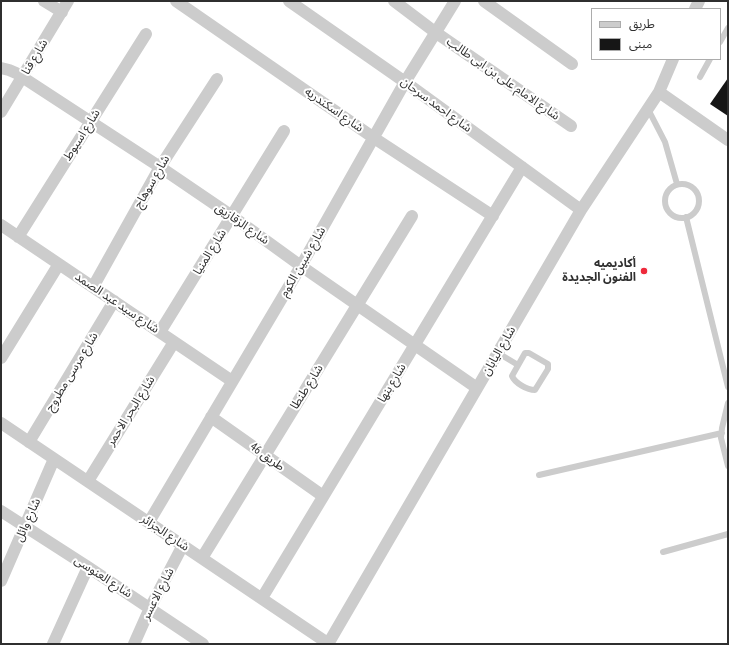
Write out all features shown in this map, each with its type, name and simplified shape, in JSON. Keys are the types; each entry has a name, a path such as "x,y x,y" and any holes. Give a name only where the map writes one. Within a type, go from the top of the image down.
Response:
{"street":[{"path":"44,1 62,12"},
{"name":"شارع قنا","path":"1,112 23,78 68,1"},
{"name":"شارع اسكندريه","path":"176,1 374,138 493,216"},
{"name":"شارع احمد سرحان","path":"289,1 405,82 581,210"},
{"name":"شارع الامام على بن ابى طالب","path":"394,1 435,32 571,126"},
{"name":"شارع شبين الكوم","path":"149,522 301,266 405,82 455,1"},
{"path":"484,1 572,64"},
{"name":"شارع اسيوط","path":"18,237 146,34"},
{"name":"شارع اليابان","path":"328,644 581,210 658,92 673,60"},
{"name":"شارع الزقازيق","path":"1,68 9,70 23,78 160,167 477,388"},
{"name":"شارع سوهاج","path":"93,287 160,167 217,79"},
{"path":"658,92 728,140"},
{"name":"شارع المنيا","path":"160,332 284,131"},
{"name":"شارع بنها","path":"262,598 522,167"},
{"name":"شارع طنطا","path":"202,558 412,216"},
{"path":"1,240 4,228"},
{"name":"شارع سيد عبد الصمد","path":"4,228 232,381"},
{"path":"1,358 59,264"},
{"name":"شارع مرسى مطروح","path":"29,442 114,301"},
{"name":"شارع البحر الاحمر","path":"88,481 174,342"},
{"name":"طريق 46","path":"211,417 323,496"},
{"name":"شارع الجزائر","path":"1,423 328,644"},
{"name":"شارع وائل","path":"1,581 54,458"},
{"name":"شارع العنوسى","path":"1,511 88,566 203,644"},
{"name":"شارع الاعسر","path":"134,644 150,608 183,545"},
{"path":"53,644 88,566"}],"lane":[{"path":"721,40 728,28"},
{"path":"700,77 709,60"},
{"path":"647,108 665,142 677,184"},
{"path":"683,183 689,185 698,193 699,205 692,215 680,218 670,213 667,208 665,196 672,187 677,184 683,183"},
{"path":"686,217 728,387"},
{"path":"498,353 518,365"},
{"path":"525,353 548,364 548,367 535,390 532,390 512,378 512,374 518,365 525,353"},
{"path":"728,403 721,438 728,466"},
{"path":"539,475 722,433"},
{"path":"663,552 728,534"}],"building":[{"path":"728,78 728,116 710,104"}],"place":[{"name":"أكاديميه الفنون الجديدة","path":"644,271"}]}
